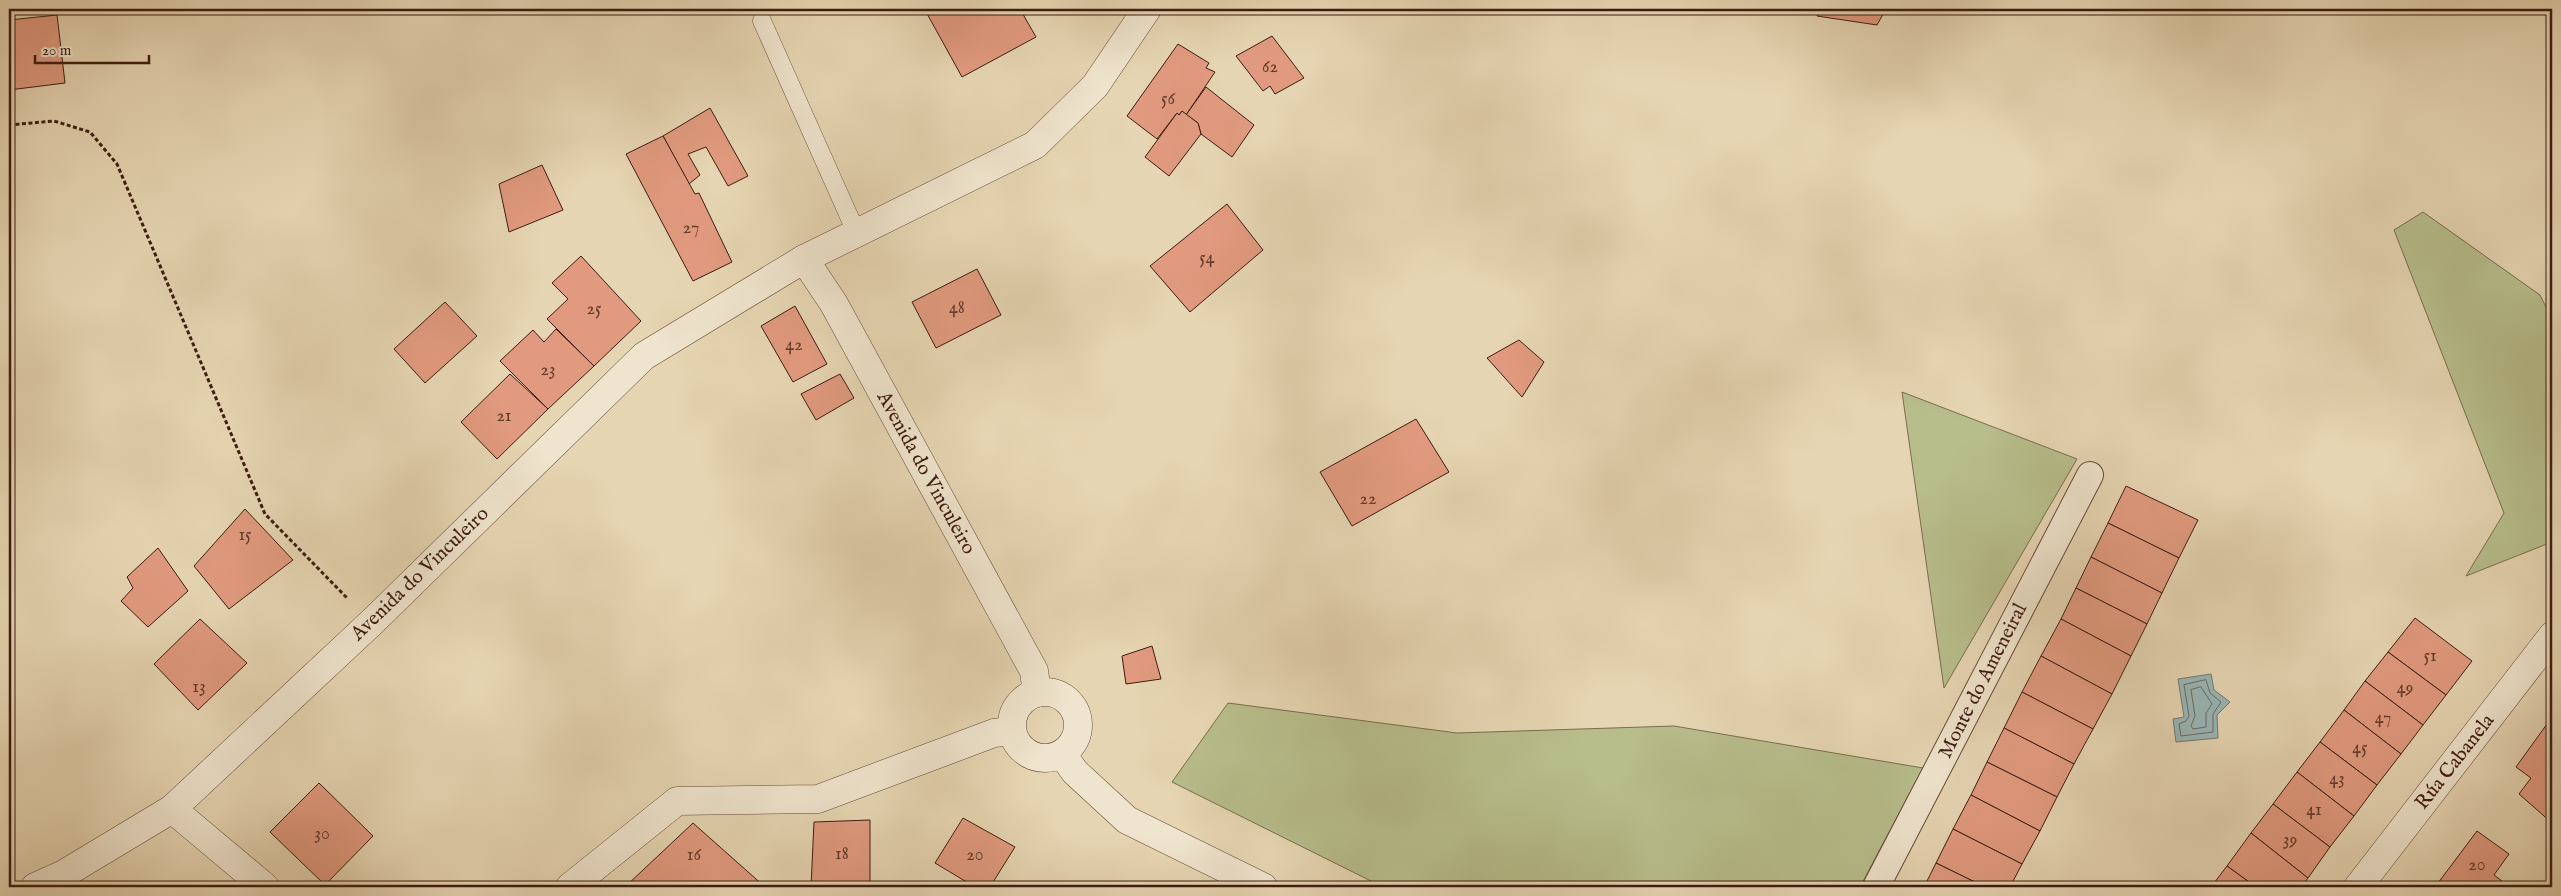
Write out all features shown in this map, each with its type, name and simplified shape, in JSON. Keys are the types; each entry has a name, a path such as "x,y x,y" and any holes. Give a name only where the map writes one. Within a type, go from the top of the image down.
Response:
{"street":[{"name":"Avenida do Vinculeiro","path":"35,887 64,874 172,809 371,623 644,356 804,258 1035,145 1095,86 1147,9"},
{"name":"Avenida do Vinculeiro","path":"804,258 834,304 1034,671 1037,693"},
{"name":"Monte do Ameneiral","path":"1876,887 2090,475"},
{"name":"Rúa Cabanela","path":"2358,887 2552,636"},
{"path":"1046,691 1057,693 1074,706 1078,716 1076,738 1062,754 1042,758 1032,756 1023,750 1012,731 1012,721 1020,703 1037,693 1046,691"},
{"path":"570,887 677,801 818,799 994,733 1012,731"},
{"path":"1062,754 1075,772 1127,820 1263,887"},
{"path":"172,809 265,887"}],"lane":[{"path":"762,21 856,232"}],"path":[{"path":"9,125 54,121 90,132 117,164 265,514 371,623"}],"green space":[{"path":"2423,212 2540,295 2552,319 2552,542 2466,576 2504,513 2394,230"},
{"path":"1902,392 2077,459 1944,688"},
{"path":"1228,703 1457,733 1674,726 1923,768 1860,887 1383,887 1172,782"}],"water":[{"path":"2211,674 2214,690 2230,702 2217,715 2218,738 2176,742 2173,719 2184,717 2178,679"}],"building":[{"path":"1020,9 1036,37 962,77 925,10"},
{"path":"1819,9 1886,9 1877,25 1817,16"},
{"path":"57,15 65,83 9,90 9,20"},
{"path":"1272,36 1304,78 1275,94 1270,86 1263,91 1236,56"},
{"path":"1178,44 1209,63 1206,68 1215,72 1186,115 1182,111 1179,115 1177,113 1157,139 1127,116"},
{"path":"1206,87 1254,125 1232,157 1201,134 1198,123 1186,115"},
{"path":"710,108 748,176 728,186 706,147 688,154 700,175 689,184 663,136"},
{"path":"1182,111 1198,123 1201,134 1169,176 1145,157 1177,113 1179,115"},
{"path":"663,136 695,194 699,193 732,262 693,281 626,154"},
{"path":"542,165 563,210 509,232 499,184"},
{"path":"1227,204 1263,250 1190,312 1150,266"},
{"path":"581,256 641,321 594,366 547,319 568,299 552,283"},
{"path":"977,269 1001,315 936,348 912,302"},
{"path":"445,302 477,336 425,383 394,349"},
{"path":"795,306 827,364 793,382 761,326"},
{"path":"556,329 594,366 548,409 500,361 533,330 544,342"},
{"path":"1519,340 1544,362 1522,397 1487,358"},
{"path":"510,374 548,409 497,459 461,422"},
{"path":"840,374 854,398 816,420 801,394"},
{"path":"1416,419 1449,472 1352,526 1320,472"},
{"path":"2126,486 2198,520 2179,558 2108,523"},
{"path":"245,509 293,560 229,609 194,566"},
{"path":"2108,523 2179,558 2162,593 2091,557"},
{"path":"158,548 188,591 148,627 121,601 133,588 127,577"},
{"path":"2091,557 2162,593 2147,624 2076,588"},
{"path":"2076,588 2147,624 2131,656 2061,619"},
{"path":"2415,618 2472,661 2446,695 2388,652"},
{"path":"200,619 247,663 198,710 154,664"},
{"path":"2061,619 2131,656 2112,694 2041,656"},
{"path":"1152,646 1161,679 1126,684 1122,656"},
{"path":"2388,652 2446,695 2423,725 2365,681"},
{"path":"2041,656 2112,694 2093,729 2022,692"},
{"path":"2365,681 2423,725 2401,754 2344,710"},
{"path":"2022,692 2093,729 2074,764 2004,728"},
{"path":"2344,710 2401,754 2377,785 2320,742"},
{"path":"2552,717 2552,823 2519,794 2531,778 2516,767"},
{"path":"2004,728 2074,764 2057,797 1987,762"},
{"path":"2320,742 2377,785 2354,816 2297,772"},
{"path":"1987,762 2057,797 2040,831 1971,795"},
{"path":"2297,772 2354,816 2330,847 2273,804"},
{"path":"319,783 373,836 325,885 270,832"},
{"path":"1971,795 2040,831 2022,864 1953,829"},
{"path":"2273,804 2330,847 2308,878 2251,833"},
{"path":"963,818 1015,847 990,887 975,887 935,863"},
{"path":"870,820 870,886 811,887 814,822"},
{"path":"693,823 765,887 626,886"},
{"path":"1953,829 2022,864 2010,887 1985,887 1936,863"},
{"path":"2477,831 2509,854 2494,875 2510,887 2435,887"},
{"path":"2251,833 2308,878 2301,887 2256,887 2227,866"},
{"path":"1936,863 1985,887 1924,887"},
{"path":"2227,866 2256,887 2211,887"}]}
